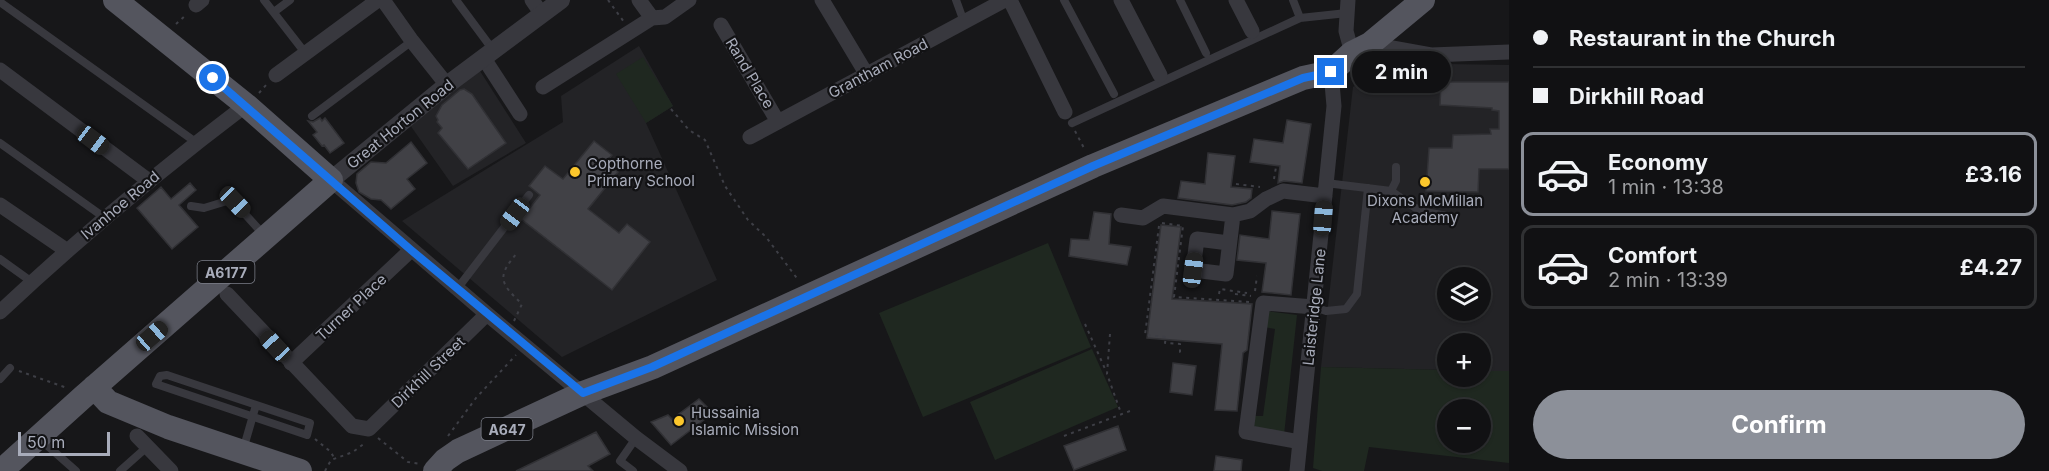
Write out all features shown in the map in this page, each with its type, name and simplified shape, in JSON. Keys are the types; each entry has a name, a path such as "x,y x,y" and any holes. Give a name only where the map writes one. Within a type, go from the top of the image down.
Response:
{"main road":[{"path":"116,0 246,105 332,180"},
{"name":"A647","path":"430,468 458,451 583,393 652,367 1093,166 1303,78 1331,72 1423,0"},
{"name":"Great Horton Road","path":"95,395 110,381 116,368 332,180"},
{"path":"2,471 38,438 95,395 168,427 300,471"}],"street":[{"path":"276,75 378,0"},
{"path":"383,0 447,85"},
{"name":"Great Horton Road","path":"332,180 488,53 537,7 561,0"},
{"path":"639,0 652,18"},
{"path":"543,87 652,18 665,17 689,0"},
{"path":"822,0 867,75"},
{"name":"Grantham Road","path":"750,137 1005,0"},
{"path":"1010,0 1068,118"},
{"path":"1121,0 1160,75"},
{"path":"1236,0 1252,31"},
{"path":"1348,7 1346,31 1361,49 1431,55 1509,52"},
{"name":"Rand Place","path":"721,25 778,122"},
{"path":"488,53 520,114"},
{"path":"0,70 149,181"},
{"name":"Laisteridge Lane","path":"1297,471 1334,106 1331,72"},
{"name":"Ivanhoe Road","path":"0,312 66,250 246,105"},
{"path":"332,180 457,289 636,438 680,471"},
{"path":"1121,215 1143,218 1163,206 1233,215 1250,211 1266,199 1283,191 1325,189"},
{"path":"0,205 66,250"},
{"path":"1229,243 1197,239 1193,270 1226,274 1233,264 1229,243 1233,215"},
{"name":"Turner Place","path":"291,363 411,250"},
{"path":"227,294 352,426 369,429"},
{"path":"1300,442 1246,432 1263,303 1314,308"},
{"name":"Dirkhill Street","path":"369,429 487,314"},
{"path":"142,441 171,471"}],"lane":[{"path":"264,0 306,54"},
{"path":"274,12 290,0"},
{"path":"456,0 488,53"},
{"path":"956,0 964,22"},
{"path":"1064,0 1114,94"},
{"path":"1180,0 1206,53"},
{"path":"1293,0 1300,18"},
{"path":"0,2 196,143"},
{"path":"1068,118 1300,18 1348,7"},
{"path":"312,116 411,40"},
{"path":"0,143 105,218"},
{"path":"1391,192 1396,182 1396,167"},
{"path":"1325,189 1368,188 1391,192 1420,211 1447,216"},
{"path":"1314,308 1336,311 1346,309 1358,294 1368,188"},
{"path":"457,289 529,195"},
{"path":"190,206 204,208 227,201 235,202 266,238"},
{"path":"0,259 32,282"},
{"path":"0,367 10,368"},
{"path":"0,379 10,368"},
{"path":"167,375 256,405 310,423 307,435 156,384 160,376 167,375"},
{"path":"243,452 256,405"},
{"path":"38,438 76,471"},
{"path":"633,471 620,461 636,438"},
{"path":"120,471 142,441"}],"path":[{"path":"608,0 630,32"},
{"path":"163,37 199,2"},
{"path":"246,105 276,75"},
{"path":"671,110 689,129 705,140 725,186 748,219 794,272"},
{"path":"1068,118 1093,166"},
{"path":"1273,188 1276,167"},
{"path":"1159,223 1145,335 1166,337 1165,343 1180,344 1180,352 1182,352"},
{"path":"507,330 522,304 503,285 502,277 509,262 518,252"},
{"path":"1235,294 1254,297 1257,276"},
{"path":"1219,294 1220,289 1247,293"},
{"path":"1085,324 1121,413"},
{"path":"1107,374 1110,334"},
{"path":"446,441 450,432 476,398 525,345"},
{"path":"10,368 95,395"},
{"path":"1064,436 1130,411"},
{"path":"325,471 332,460 353,452 366,442 369,429"},
{"path":"369,429 385,446 408,462 430,468"},
{"path":"307,435 321,442 335,459"}],"shaded area":[{"name":"Copthorne Primary School","path":"639,46 673,106 646,123 717,280 562,357 402,221 563,122 561,96"},
{"path":"643,57 673,106 646,123 616,74"},
{"name":"Dixons McMillan Academy","path":"1382,63 1509,65 1509,371 1491,371 1491,333 1437,333 1437,370 1321,367 1353,87"},
{"path":"480,71 526,143 453,186 410,125"},
{"path":"1048,243 1091,347 923,417 879,313"},
{"path":"1266,311 1297,315 1284,435 1250,430 1252,416 1263,416 1275,329 1264,327"},
{"path":"1092,349 1118,407 995,460 970,402"},
{"path":"1321,367 1437,370 1437,387 1491,387 1491,371 1509,371 1509,463 1369,447 1364,471 1322,471 1313,468"}],"building":[{"path":"1441,82 1509,82 1509,169 1479,169 1478,192 1426,191 1429,148 1452,148 1453,135 1491,134 1490,129 1499,129 1499,111 1492,110 1492,108 1440,105"},
{"path":"464,89 472,94 506,143 468,169 438,133 442,128 436,116 442,105"},
{"path":"320,118 322,121 325,118 344,143 330,153 313,135 317,132 308,121 313,122"},
{"path":"1287,120 1311,124 1302,183 1284,181 1278,183 1280,166 1250,162 1254,139 1283,143"},
{"path":"594,141 612,155 606,162 618,172 588,209 619,233 627,224 650,242 612,290 521,219 540,195 529,186 545,166 563,179"},
{"path":"411,142 427,163 407,179 415,189 391,209 381,200 371,199 359,192 356,183 357,174 371,162 386,163"},
{"path":"1208,153 1235,156 1231,187 1252,189 1251,198 1246,202 1232,205 1178,198 1181,181 1205,184"},
{"path":"190,183 196,190 179,205 198,227 172,249 137,208 161,187 171,199"},
{"path":"1272,211 1300,214 1291,295 1262,292 1266,263 1237,260 1240,235 1269,239"},
{"path":"1094,212 1111,214 1109,244 1131,247 1127,265 1069,256 1071,239 1089,240"},
{"path":"1161,225 1181,227 1172,299 1252,304 1247,350 1243,353 1237,411 1215,410 1222,344 1147,338"},
{"path":"1173,363 1196,366 1192,395 1170,392"},
{"name":"Hussainia Islamic Mission","path":"699,399 713,413 671,445 651,422 668,415 672,419"},
{"path":"1118,426 1126,450 1074,470 1064,446"},
{"path":"596,432 610,454 588,466 593,471 516,471"},
{"path":"1216,456 1242,460 1241,471 1214,471"}],"place":[{"name":"Copthorne Primary School","path":"575,172"},
{"name":"Dixons McMillan Academy","path":"1425,182"},
{"name":"Hussainia Islamic Mission","path":"679,421"}],"route":[{"path":"213,78 411,250 583,393 652,367 1093,166 1303,78 1331,72"}]}
